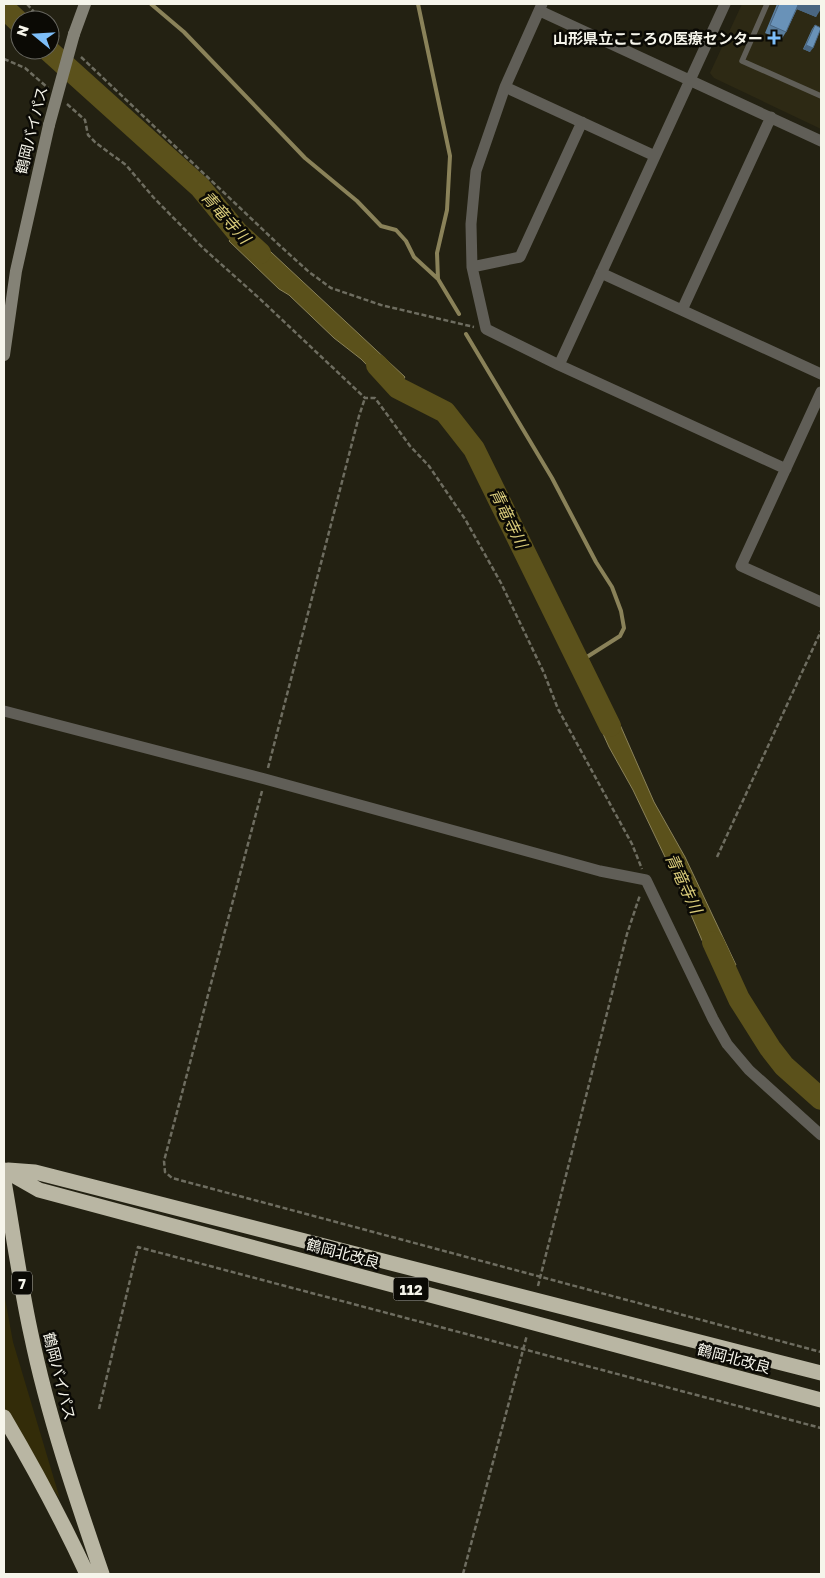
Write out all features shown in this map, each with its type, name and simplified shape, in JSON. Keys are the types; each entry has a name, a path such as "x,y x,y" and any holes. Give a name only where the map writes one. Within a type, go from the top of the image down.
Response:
{"highway":[{"name":"鶴岡北改良","path":"4,1170 35,1172 821,1373"},
{"name":"鶴岡北改良","path":"4,1170 39,1190 821,1400"},
{"name":"鶴岡バイパス","path":"4,1181 31,1334 43,1384 71,1484 102,1574"},
{"path":"4,1417 25,1452 87,1574"}],"main road":[{"name":"鶴岡バイパス","path":"4,356 16,271 49,125 84,4"}],"street":[{"path":"559,365 725,4"},
{"path":"786,470 559,365 486,329 472,267 470,224 476,171 505,86 541,7 690,80 821,141"},
{"path":"505,86 655,156"},
{"path":"682,310 771,117"},
{"path":"472,267 520,257 582,122"},
{"path":"601,273 821,374"},
{"path":"821,392 742,566 821,602"},
{"path":"4,711 265,779 600,871 646,880 727,1044 749,1070 821,1135"}],"lane":[{"path":"767,4 742,61 821,96"}],"path":[{"path":"60,37 63,40"},
{"path":"76,52 278,244 309,272 331,288 381,305 486,329"},
{"path":"4,59 25,68 55,94"},
{"path":"63,100 85,120 88,135 126,165 154,198 203,248 365,398 375,398 410,446 428,466 465,519 501,583 544,673 558,709 632,844 646,880 627,934 536,1300"},
{"path":"365,398 358,416 164,1161 165,1172 172,1178 358,1230 541,1276 821,1352"},
{"path":"717,857 821,631"},
{"path":"99,1409 138,1247 821,1428"},
{"path":"463,1574 531,1321"}],"shaded area":[{"name":"山形県立こころの医療センター","path":"742,4 821,4 821,129 714,78 710,73"},
{"path":"4,1293 13,1342 60,1499 4,1421"}],"water":[{"path":"242,225 405,377 394,393 361,359 334,338 289,295 279,289 229,241"},
{"path":"606,696 654,802 685,857 736,965 719,973 707,952 677,882 633,790 609,747 590,705"}],"building":[{"path":"779,4 798,5 786,32 770,25"},
{"path":"815,25 821,28 813,48 806,45"}],"waterway":[{"path":"151,4 184,32 305,158 357,201 381,226 396,230 406,241 414,257 438,279 459,314"},
{"path":"418,4 450,156 447,210 437,253 438,279"},
{"name":"青竜寺川","path":"4,8 10,14"},
{"name":"青竜寺川","path":"59,60 200,187 237,232 260,253"},
{"path":"466,334 552,478 596,562 612,587 621,611 624,628 620,636 579,662"},
{"name":"青竜寺川","path":"377,365 398,388 445,412 474,449 610,726"},
{"name":"青竜寺川","path":"713,942 739,999 770,1048 784,1066 821,1099"}],"place":[{"name":"山形県立こころの医療センター","path":"774,38"}]}
